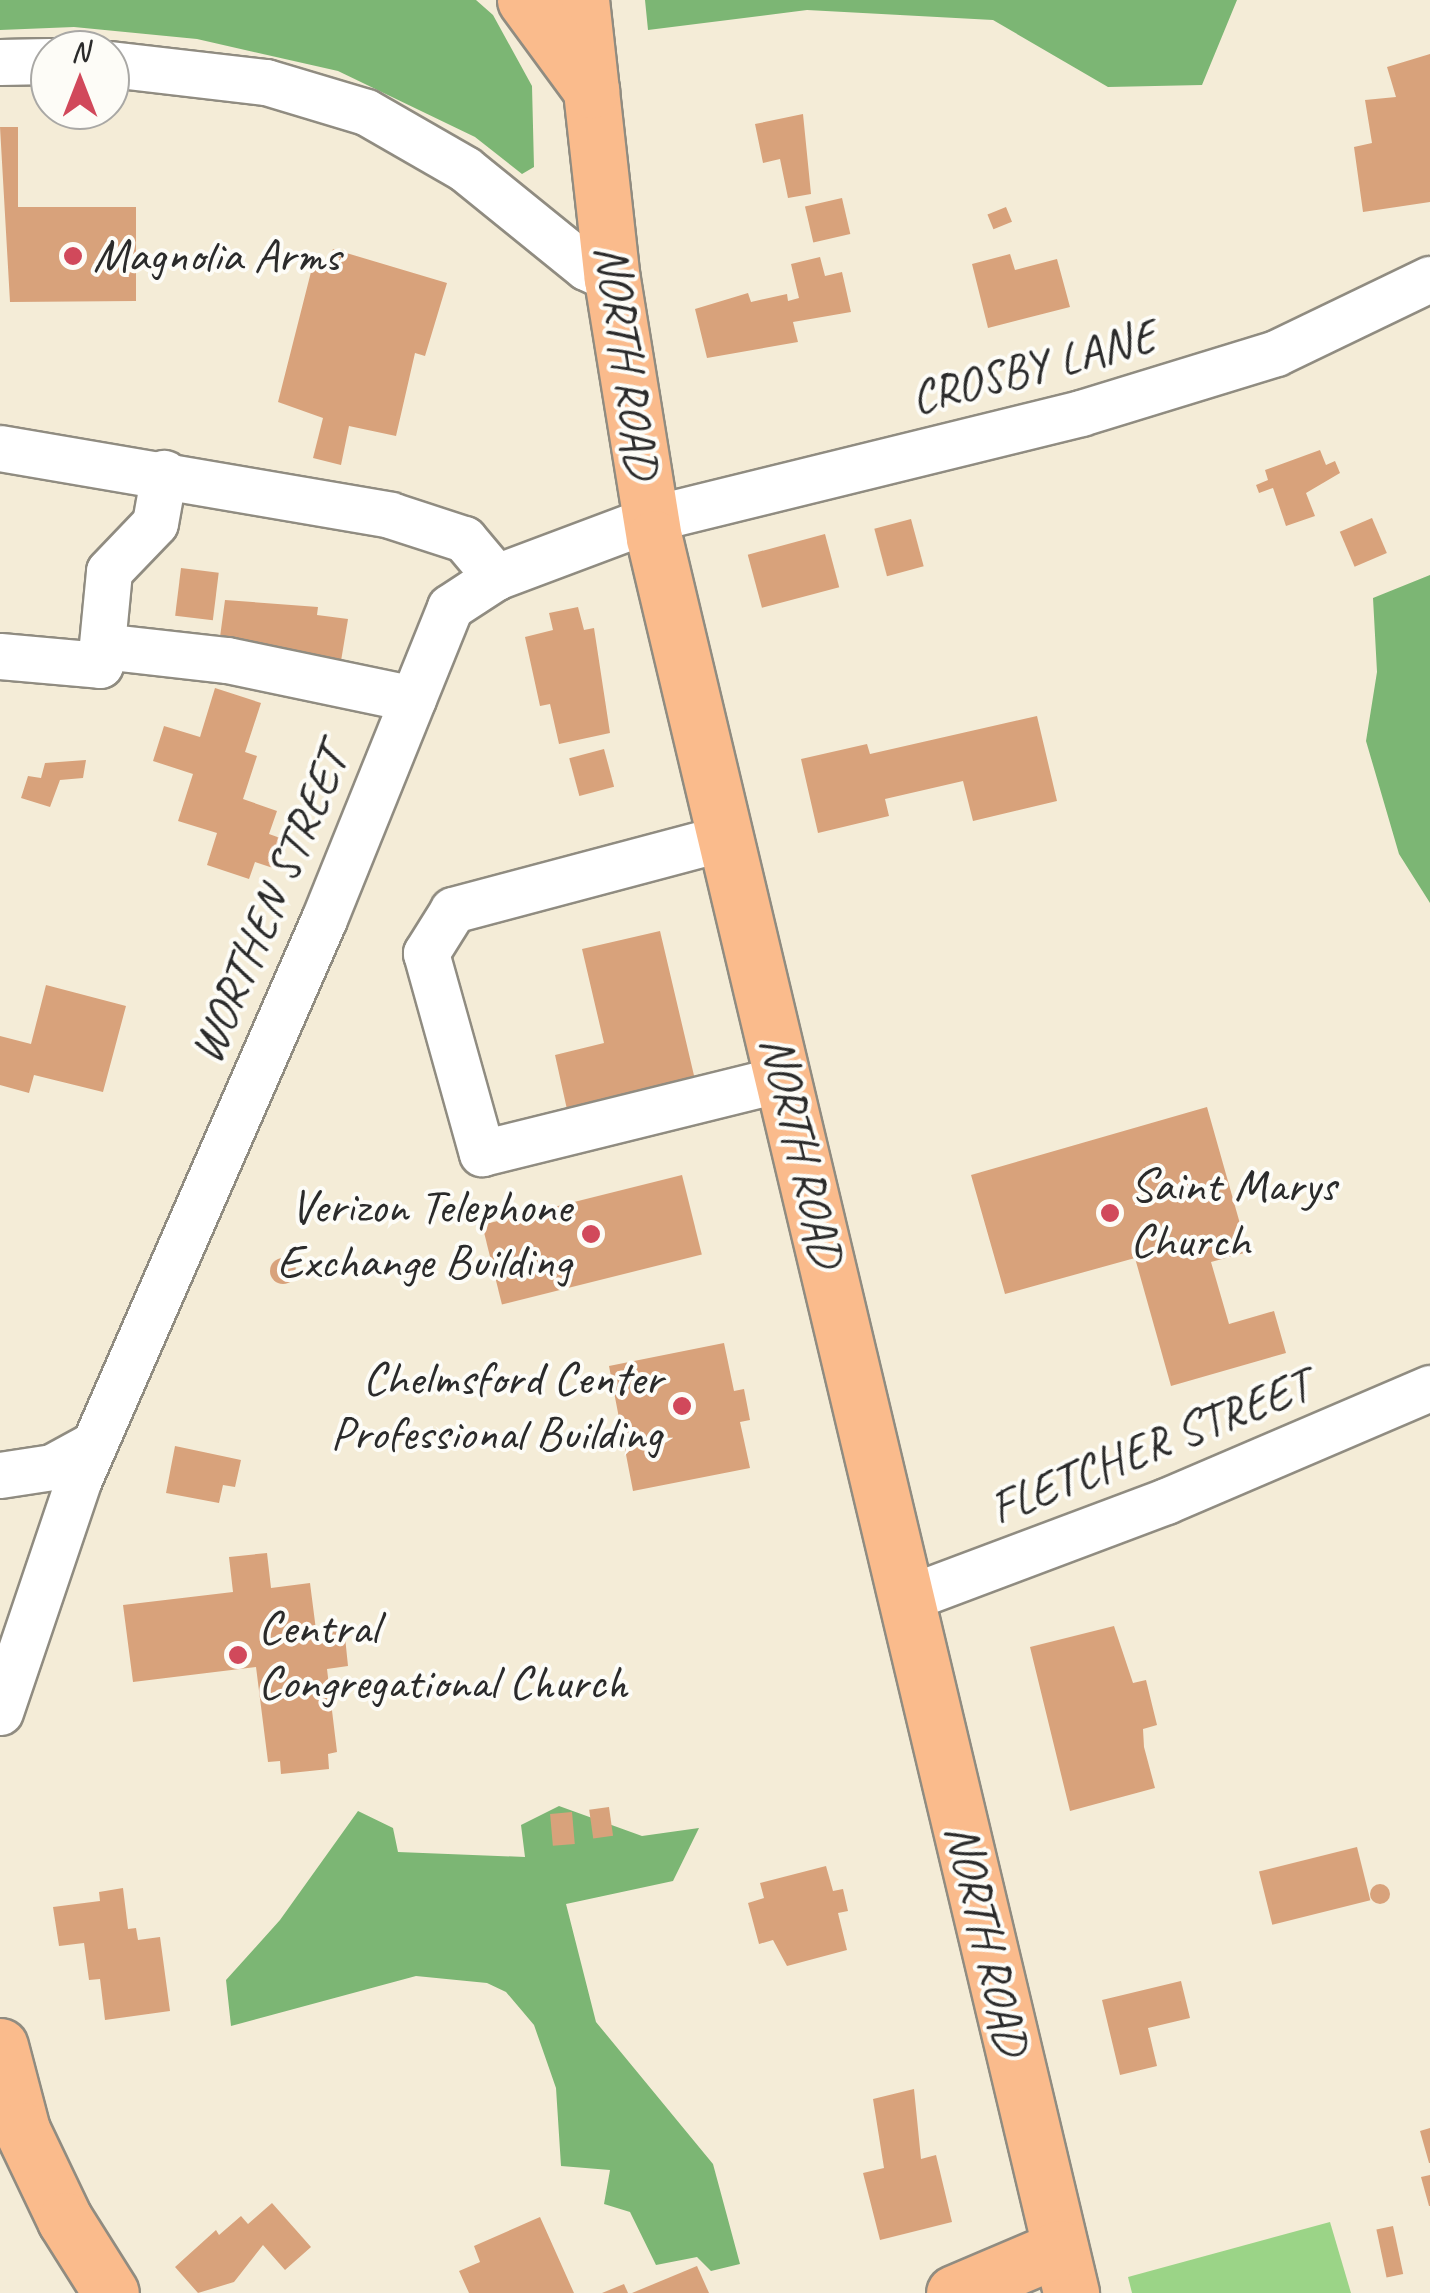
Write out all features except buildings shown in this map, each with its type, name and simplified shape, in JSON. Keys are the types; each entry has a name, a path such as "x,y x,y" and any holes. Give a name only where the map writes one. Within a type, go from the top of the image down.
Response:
{"main road":[{"path":"525,0 591,90"},
{"name":"NORTH ROAD","path":"581,0 612,279 650,519 1066,2270"},
{"path":"0,2046 22,2130 64,2220 111,2293"},
{"path":"954,2293 1066,2270"}],"street":[{"path":"0,62 30,61"},
{"path":"130,66 266,82 366,112 466,169 586,267 612,279"},
{"name":"CROSBY LANE","path":"650,519 1081,413 1276,353 1430,279"},
{"path":"0,448 164,473 390,515 464,539 496,576"},
{"path":"0,656 100,665 109,571 155,524 164,473"},
{"name":"WORTHEN STREET","path":"0,1712 47,1562 94,1444 450,607 496,576 650,519"},
{"path":"102,646 227,660 413,699"},
{"path":"726,837 453,910 426,953 482,1153 784,1078"},
{"name":"FLETCHER STREET","path":"908,1598 1166,1501 1430,1388"},
{"path":"0,1475 52,1467 94,1444"}],"green space":[{"path":"0,0 476,0 493,15 532,86 534,167 522,174 475,137 338,71 197,39 130,30 0,30"},
{"path":"645,0 1237,0 1202,85 1108,87 993,20 807,10 648,30"},
{"path":"1430,575 1430,903 1399,854 1366,741 1377,672 1373,598"},
{"path":"559,1806 642,1836 699,1828 673,1881 566,1904 596,2022 713,2164 740,2264 711,2271 697,2257 656,2265 630,2212 604,2204 610,2170 561,2166 556,2088 534,2025 506,1992 487,1983 416,1976 231,2026 226,1980 280,1920 358,1811 393,1828 398,1852 525,1857 521,1825"},
{"path":"1330,2222 1351,2293 1132,2293 1128,2277"}],"place":[{"name":"Magnolia Arms","path":"73,256"},
{"name":"Saint Marys Church","path":"1110,1213"},
{"name":"Verizon Telephone Exchange Building","path":"591,1234"},
{"name":"Chelmsford Center Professional Building","path":"682,1406"},
{"name":"Central Congregational Church","path":"238,1655"}]}
